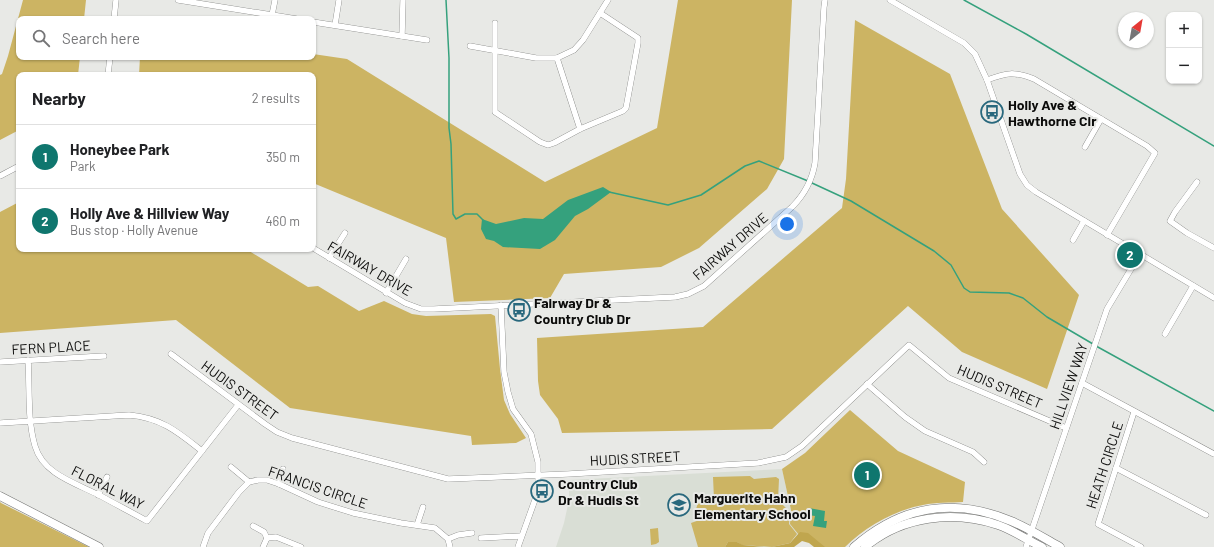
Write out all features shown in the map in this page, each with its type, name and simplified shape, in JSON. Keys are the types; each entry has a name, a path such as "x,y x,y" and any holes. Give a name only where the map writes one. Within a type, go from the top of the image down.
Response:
{"street":[{"path":"114,16 116,0"},
{"path":"178,0 278,16"},
{"path":"272,15 275,0"},
{"path":"335,25 339,0"},
{"path":"402,36 403,0"},
{"path":"470,46 536,58 558,58 574,50 583,40 608,0"},
{"name":"FAIRWAY DRIVE","path":"316,250 386,293 421,309 675,297 688,294 704,286 710,281 802,198 808,187 813,176 815,163 825,0"},
{"path":"890,0 964,43 975,54 987,80 1020,174 1027,185 1107,235 1214,298"},
{"path":"495,23 495,112 540,142 548,145 580,129 623,111 626,108 638,38 600,14"},
{"path":"316,22 427,40"},
{"path":"558,58 580,129"},
{"path":"108,72 110,60"},
{"path":"987,80 1010,73 1022,74 1034,79 1147,146 1155,153 1107,235"},
{"path":"1085,147 1101,119"},
{"path":"0,176 16,168"},
{"path":"1198,182 1170,221 1187,234 1214,248"},
{"path":"1073,240 1084,221"},
{"path":"329,258 345,233"},
{"name":"HILLVIEW WAY","path":"1027,544 1107,309 1140,254"},
{"path":"386,293 406,259"},
{"path":"1165,334 1193,286"},
{"path":"501,305 504,372 514,409 531,434 536,449 539,476 536,497 518,547"},
{"name":"HUDIS STREET","path":"171,354 264,424 277,432 292,438 448,479 539,476 758,463 786,457 802,446 909,344 949,378 1066,428"},
{"name":"FERN PLACE","path":"0,362 104,356"},
{"name":"FLORAL WAY","path":"28,360 31,421 35,447 48,467 61,477 147,521 238,404"},
{"name":"HEATH CIRCLE","path":"1082,383 1214,454"},
{"path":"867,384 905,417 925,431 973,452 984,462"},
{"name":"HEATH CIRCLE","path":"1134,412 1098,524 1141,547"},
{"path":"0,423 129,415 141,416 170,426 202,451"},
{"path":"231,467 249,482"},
{"path":"1116,468 1206,515"},
{"path":"279,484 283,469"},
{"path":"98,495 107,477"},
{"name":"FRANCIS CIRCLE","path":"203,547 208,533 239,492 249,482 258,480 267,480 279,484 318,502 353,513 372,518 435,528 448,538"},
{"path":"0,496 99,547"},
{"path":"417,525 422,507"},
{"path":"854,547 875,530 899,517 924,510 942,508 972,509 1011,521 1060,547"},
{"path":"865,547 885,533 907,523 948,516 972,518 998,525 1027,544 1042,547"},
{"path":"253,526 264,532 267,538"},
{"path":"450,547 448,538 472,533"},
{"path":"481,538 521,536"},
{"path":"267,538 276,537 301,547"},
{"path":"263,547 267,538"}],"shaded area":[{"path":"23,0 86,0 84,16 19,16"},
{"path":"678,0 792,0 784,159 767,189 699,248 661,267 564,274 550,298 454,302 446,238 316,184 316,72 139,72 140,60 316,60 316,54 347,59 545,182 657,128"},
{"path":"855,20 950,74 1002,209 1079,295 1047,389 962,352 908,306 772,429 562,433 558,419 540,395 538,381 537,338 703,327 842,208 846,179"},
{"path":"16,26 16,60 80,60 78,72 16,72 16,132 0,140 0,75 2,74"},
{"path":"603,187 611,192 588,209 575,216 555,240 540,249 503,247 494,241 486,239 481,229 482,219 496,224 524,218 543,219 568,200"},
{"path":"16,204 16,252 251,252 308,287 318,286 359,311 384,301 412,314 426,316 491,314 495,316 504,400 510,414 526,438 516,443 472,445 471,436 290,408 176,320 0,333 0,212"},
{"path":"850,410 898,451 965,482 963,502 928,504 912,507 891,515 871,526 845,547 822,547 799,535 790,524 791,510 782,469 805,453"},
{"name":"Marguerite Hahn Elementary School","path":"782,469 791,510 790,524 799,535 776,547 556,547 564,523 569,500 569,480"},
{"path":"750,476 754,479 776,477 779,479 778,500 790,512 789,524 797,534 790,543 772,547 742,545 737,542 728,542 725,547 698,547 691,523 708,517 704,508 696,509 698,503 711,502 714,499 713,477"},
{"path":"0,502 1,503 89,547 0,547"},
{"path":"809,508 825,511 824,521 827,521 826,528 813,526 815,516 808,515"},
{"path":"658,528 659,542 651,545 650,529"},
{"path":"800,532 808,533 825,547 814,547 809,543 802,541 794,547 772,547 790,543"},
{"path":"728,542 737,542 743,545 764,547 725,547"}],"waterway":[{"path":"446,0 453,214 456,219 465,214 477,214 484,221"},
{"path":"964,0 1026,34 1214,146"},
{"path":"609,192 668,205 701,195 745,166 759,161 808,181"},
{"path":"812,183 851,201 934,251 951,265 964,288 970,292 1009,293 1023,298 1047,317 1093,344"},
{"path":"1096,346 1214,411"}],"place":[{"name":"Holly Ave & Hawthorne Cir","path":"992,112"},
{"name":"Holly Ave & Hillview Way","path":"1130,255"},
{"name":"Fairway Dr & Country Club Dr","path":"519,310"},
{"name":"Honeybee Park","path":"867,475"},
{"name":"Country Club Dr & Hudis St","path":"542,491"},
{"name":"Marguerite Hahn Elementary School","path":"679,505"}]}
